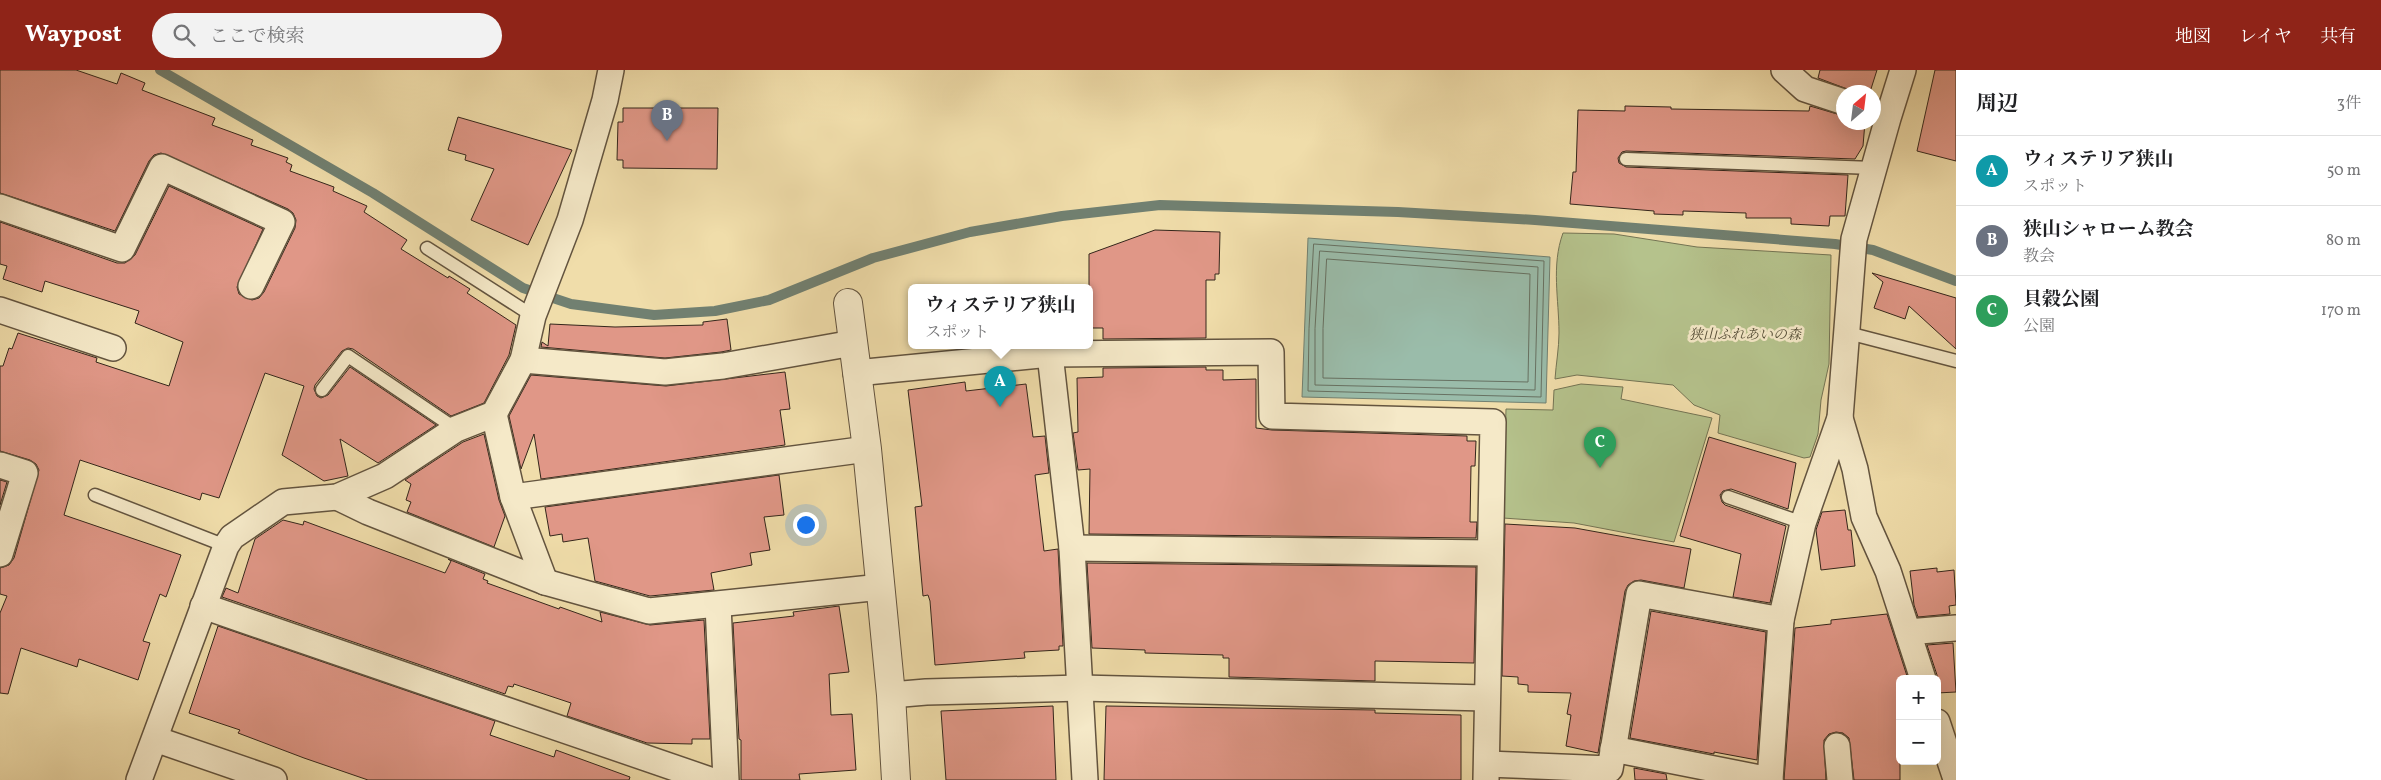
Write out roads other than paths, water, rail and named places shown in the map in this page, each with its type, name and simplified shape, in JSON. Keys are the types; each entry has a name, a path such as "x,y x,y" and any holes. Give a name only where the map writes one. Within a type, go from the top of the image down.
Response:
{"street":[{"path":"139,780 203,606 226,546 232,537 283,502 337,497 385,476 456,430 494,414 522,360 533,316 570,220 605,100 611,70"},
{"path":"1784,70 1805,89 1836,99"},
{"path":"1881,115 1904,70"},
{"path":"1613,749 1770,780 1781,620 1803,523 1840,418 1853,248 1873,168 1879,130"},
{"path":"0,207 122,249 162,167 282,222 252,286"},
{"path":"848,304 867,449 881,587 891,695 896,780"},
{"path":"0,310 113,348"},
{"path":"522,360 665,372 723,366 852,343"},
{"path":"856,373 1050,354 1271,352 1272,416 1493,422 1486,772 1610,769 1639,594 1781,620"},
{"path":"1050,354 1072,548 1085,780"},
{"path":"494,414 513,497 545,582"},
{"path":"1840,418 1855,469 1864,517 1888,571 1922,675"},
{"path":"513,497 867,449"},
{"path":"0,465 25,473 0,554"},
{"path":"337,497 368,512 545,582 649,611 881,587"},
{"path":"1072,548 1490,553"},
{"path":"718,605 726,780"},
{"path":"203,606 710,780"},
{"path":"1908,632 1956,628"},
{"path":"891,695 926,692 1081,688 1486,698"},
{"path":"1941,733 1955,773"},
{"path":"155,739 274,780"},
{"path":"1837,746 1840,780"}],"lane":[{"path":"1626,159 1873,168"},
{"path":"427,248 533,316"},
{"path":"1848,333 1956,360"},
{"path":"322,390 348,356 456,430"},
{"path":"95,495 226,546"},
{"path":"1728,497 1803,523"}],"water":[{"path":"1308,238 1550,257 1546,403 1302,397"}],"waterway":[{"path":"160,70 373,193 523,288 571,304 654,315 715,311 769,300 873,258 970,232 1062,216 1160,205 1398,212 1535,220 1835,244 1873,250 1956,281"}],"place":[{"name":"狭山シャローム教会","path":"667,141"},
{"name":"ウィステリア狭山","path":"1000,407"},
{"name":"貝穀公園","path":"1600,468"}],"park label":[{"name":"狭山ふれあいの森","path":"1745,334"}]}
